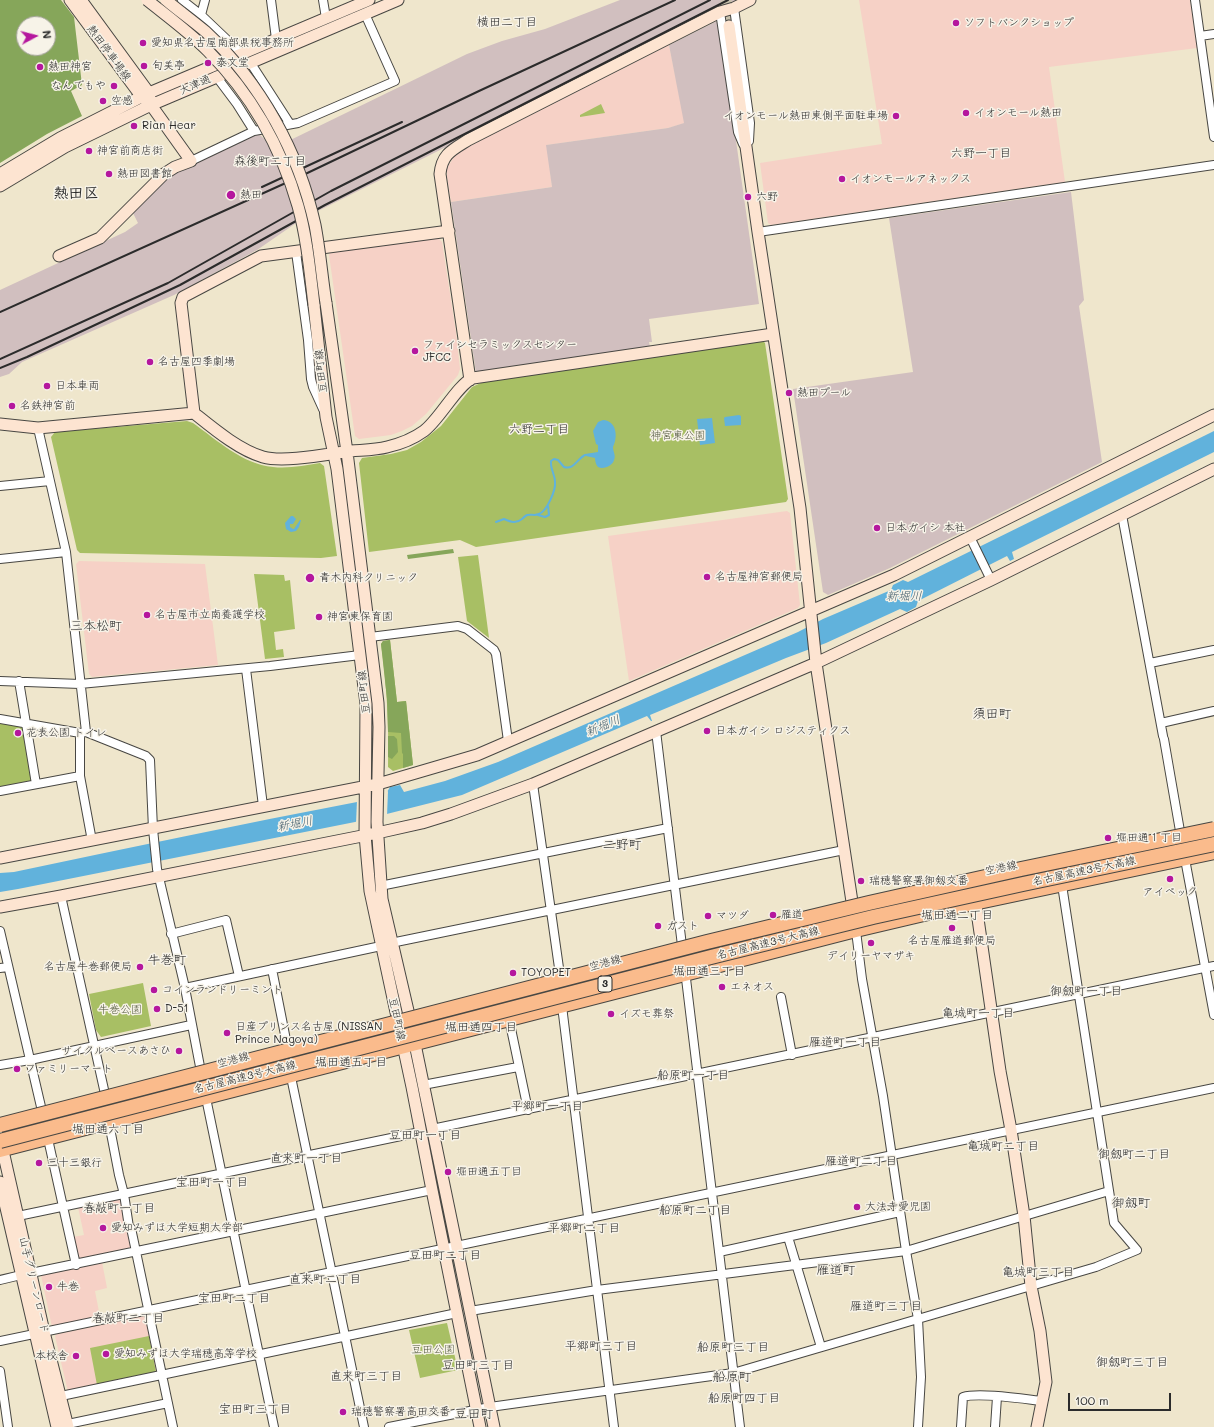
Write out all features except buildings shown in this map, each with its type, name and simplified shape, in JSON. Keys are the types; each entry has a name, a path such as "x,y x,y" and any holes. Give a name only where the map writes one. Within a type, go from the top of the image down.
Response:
{"highway":[{"name":"名古屋高速3号大高線","path":"0,1125 830,912 1020,869 1214,829"},
{"path":"711,957 770,936 932,897 1214,838"},
{"name":"名古屋高速3号大高線","path":"1,1146 711,957 960,897 1214,844"},
{"path":"27,1115 157,1093 362,1040 509,999"}],"main road":[{"name":"空港線","path":"0,1122 287,1045 403,1017 851,900 1214,824"},
{"path":"1,1146 48,1139 109,1124 856,930 1214,853"}],"street":[{"name":"熱田停車場線","path":"70,0 145,95"},
{"name":"熱田停車場線","path":"81,0 151,105 191,161"},
{"name":"豆田町線","path":"147,0 197,40 235,81 268,131 280,156 298,207 307,249 326,416 337,469 366,704 386,944"},
{"name":"豆田町線","path":"166,0 206,32 220,46 246,76 264,102 279,127 298,168 315,226 347,452 378,703 379,727 372,790 365,830 370,891 386,944 409,1046"},
{"path":"182,0 201,14 241,53"},
{"path":"201,14 205,0"},
{"path":"271,0 276,39"},
{"path":"323,0 326,18"},
{"name":"大津通","path":"0,174 60,138 145,95 369,0"},
{"name":"大津通","path":"0,186 65,147 151,105 216,76 398,0"},
{"path":"470,380 440,174 443,161 447,154 453,149 720,12 734,8 750,0"},
{"path":"1194,0 1214,137"},
{"path":"734,8 750,123 747,154"},
{"path":"720,12 738,132 747,154"},
{"path":"60,256 100,238 164,174 175,167 254,131 298,122 395,81 365,14"},
{"path":"730,26 758,232 800,508 815,659 862,979 883,1096 906,1251 918,1319 921,1377 918,1427"},
{"path":"1200,36 1214,34"},
{"path":"250,62 290,124"},
{"path":"216,76 237,104 254,131"},
{"path":"758,232 1214,165"},
{"path":"194,413 180,303 183,298 260,256 449,231"},
{"path":"296,252 308,340 311,379 326,416"},
{"path":"0,424 38,428 194,413 244,450 265,458 286,459 385,448 405,442 418,435 428,427 470,380 478,377 774,334"},
{"path":"0,858 92,841 153,834 264,806 372,790 478,755 508,741 811,615 894,575 972,540 1214,415"},
{"path":"38,428 66,552 80,684 83,732 80,776 92,841"},
{"path":"0,907 61,896 158,873 365,830 422,823 451,814 533,784 656,731 815,659 989,576 1122,515 1214,469"},
{"path":"0,486 50,481"},
{"path":"1122,515 1180,831"},
{"path":"972,540 989,576"},
{"path":"0,559 66,552"},
{"path":"370,637 458,626 467,629 494,650 496,654 508,741"},
{"path":"1150,663 1214,650"},
{"path":"0,680 80,684 246,669 360,655"},
{"path":"246,669 264,806"},
{"path":"19,681 36,784"},
{"path":"1160,723 1214,711"},
{"path":"0,719 83,732 146,756 150,760 153,834 158,873 171,934 185,988 206,1098 274,1427"},
{"path":"656,731 683,943 697,1075 740,1427"},
{"path":"0,791 80,776"},
{"path":"533,784 560,975"},
{"path":"380,886 668,828"},
{"path":"185,988 386,944 844,850"},
{"path":"1185,859 1214,1015"},
{"path":"389,1427 490,1407 733,1372 1096,1267 1137,1250 1114,1223 1062,885"},
{"path":"61,896 106,1094"},
{"path":"976,905 1000,1071 1011,1130 1024,1216 1031,1286 1040,1331 1046,1382 1037,1427"},
{"path":"171,934 226,920 239,976"},
{"path":"0,931 4,967 30,1060 42,1111"},
{"path":"432,1130 1214,966"},
{"path":"272,969 287,1045"},
{"path":"781,997 792,1055"},
{"path":"562,1006 614,1427"},
{"path":"508,1020 528,1110"},
{"path":"0,1065 30,1060 192,1025"},
{"path":"409,1046 423,1085 494,1427"},
{"path":"409,1046 412,1087 420,1132 480,1427"},
{"path":"423,1085 518,1067"},
{"path":"291,1077 364,1427"},
{"path":"0,1341 1214,1088"},
{"path":"109,1124 124,1194 129,1227 131,1228 173,1427"},
{"path":"9,1217 420,1132"},
{"path":"48,1139 76,1265"},
{"name":"山手グリーンロード","path":"1,1146 9,1217"},
{"name":"山手グリーンロード","path":"0,1182 26,1274 64,1426"},
{"path":"0,1280 432,1190"},
{"path":"470,1311 597,1290 906,1251 1109,1191"},
{"path":"719,1252 900,1212"},
{"path":"788,1237 821,1347"},
{"path":"61,1396 457,1313"},
{"name":"山手グリーンロード","path":"40,1333 61,1396 64,1426"},
{"path":"0,1371 8,1427"},
{"path":"961,1427 963,1397 968,1395 1042,1401"},
{"path":"995,1427 997,1397"},
{"path":"64,1426 168,1404"}],"shaded area":[{"path":"620,0 740,0 302,219 257,250 174,295 22,362 9,374 0,377 0,290 125,232 138,223 132,211 170,173 258,133 274,148 467,54 502,41 545,29"},
{"name":"イオンモール熱田","path":"859,0 1190,0 1197,48 1049,67 1065,182 771,225 768,223 760,163 882,144"},
{"path":"719,20 759,304 649,319 652,342 649,342 650,347 476,373 451,202 552,187 546,145 668,128 684,123 669,45"},
{"path":"669,45 685,123 668,128 547,145 552,187 451,202 447,168 454,157 462,150"},
{"path":"1071,192 1084,300 1079,306 1102,462 890,568 828,595 823,592 793,389 913,372 889,218"},
{"path":"438,238 442,242 456,332 460,369 458,375 426,414 412,426 391,435 359,439 355,436 329,255 331,252"},
{"path":"787,511 790,513 800,605 798,608 629,681 608,536"},
{"name":"名古屋市立南養護学校","path":"79,561 205,564 218,665 92,677 89,674 76,564"},
{"path":"119,1199 122,1201 132,1250 78,1261 73,1237 84,1235 78,1207"},
{"path":"102,1262 107,1288 95,1291 100,1317 52,1327 41,1275"},
{"name":"愛知みずほ大学瑞穂高等学校","path":"144,1316 146,1317 158,1372 68,1392 55,1336 57,1334"}],"green space":[{"name":"熱田神宮","path":"0,0 61,0 74,17 82,85 71,91 82,116 47,134 0,163"},
{"path":"601,104 605,113 580,117 580,115"},
{"name":"神宮東公園","path":"763,341 765,343 788,499 786,502 476,547 460,540 369,552 359,463 362,458 407,450 421,442 441,426 472,387 483,382"},
{"path":"187,421 193,423 240,456 262,465 285,468 320,463 324,466 337,556 321,558 80,553 77,550 51,437 55,432"},
{"path":"453,549 454,553 408,559 407,555"},
{"path":"478,555 489,638 467,621 458,557"},
{"path":"254,574 284,575 285,581 290,580 295,629 274,632 276,650 283,649 284,657 265,659"},
{"path":"390,640 397,702 406,701 413,765 393,771 388,767 387,706 381,644 383,641"},
{"path":"390,640 397,702 406,701 413,765 403,768 401,733 388,732 387,699 381,644 383,641"},
{"path":"0,722 22,726 23,728 32,780 30,782 0,788"},
{"path":"388,736 394,736 397,739 398,752 392,759 388,757"},
{"name":"牛巻公園","path":"143,983 151,1026 101,1037 96,1030 89,994"},
{"name":"豆田公園","path":"447,1323 458,1370 420,1378 409,1330"},
{"path":"149,1336 156,1372 97,1385 90,1348"}],"water":[{"path":"741,416 741,425 725,426 725,417"},
{"path":"712,418 715,443 700,445 697,419"},
{"path":"603,420 608,421 614,426 616,434 613,447 615,457 610,465 600,468 597,466 595,458 586,456 585,454 598,452 598,445 596,444 593,431 598,422"},
{"name":"新堀川","path":"1214,431 1214,452 1012,552 1014,559 1010,561 1007,556 918,601 916,607 907,612 900,609 826,643 786,658 650,715 652,721 647,716 462,795 355,822 0,892 0,873 14,872 228,827 357,802 387,792 390,787 400,785 404,792 445,781 498,762 891,590 893,585 903,580 908,582"},
{"path":"291,516 296,519 293,524 290,524 290,527 293,529 301,520 296,531 291,532 286,529 285,523"}],"pier":[{"path":"388,791 387,816 356,824 357,800"}],"waterway":[{"path":"496,522 504,519 511,522 518,522 527,515 538,515 542,512 550,500 555,486 551,461 554,459 558,460 564,467 567,468 573,466 585,455"},
{"path":"538,515 545,517 549,515 548,506"}],"tunnel":[{"path":"726,0 729,26"}],"railway":[{"path":"0,312 299,177 675,0"},
{"path":"0,359 168,283 331,191 710,0"},
{"path":"0,368 27,357 180,285 325,205 728,0"},
{"path":"262,187 402,122"}],"place":[{"name":"ソフトバンクショップ","path":"956,23"},
{"name":"愛知県名古屋南部県税事務所","path":"143,43"},
{"name":"泰文堂","path":"208,63"},
{"name":"旬美亭","path":"144,66"},
{"name":"熱田神宮","path":"40,67"},
{"name":"なんでもや","path":"114,86"},
{"name":"空感","path":"103,101"},
{"name":"イオンモール熱田","path":"966,113"},
{"name":"イオンモール熱田東側平面駐車場","path":"896,116"},
{"name":"Rian Hear","path":"134,126"},
{"name":"神宮前商店街","path":"89,151"},
{"name":"熱田図書館","path":"109,174"},
{"name":"イオンモールアネックス","path":"842,179"},
{"name":"熱田","path":"231,195"},
{"name":"六野","path":"748,197"},
{"name":"ファインセラミックスセンター JFCC","path":"415,351"},
{"name":"名古屋四季劇場","path":"150,362"},
{"name":"日本車両","path":"47,386"},
{"name":"熱田プール","path":"789,393"},
{"name":"名鉄神宮前","path":"12,406"},
{"name":"日本ガイシ 本社","path":"877,528"},
{"name":"名古屋神宮郵便局","path":"707,577"},
{"name":"青木内科クリニック","path":"310,578"},
{"name":"名古屋市立南養護学校","path":"147,615"},
{"name":"神宮東保育園","path":"319,617"},
{"name":"日本ガイシ ロジスティクス","path":"707,731"},
{"name":"花表公園 トイレ","path":"18,733"},
{"name":"堀田通１丁目","path":"1108,838"},
{"name":"アイペック","path":"1170,879"},
{"name":"瑞穂警察署御剱交番","path":"861,881"},
{"name":"雁道","path":"773,915"},
{"name":"マツダ","path":"708,916"},
{"name":"ガスト","path":"658,926"},
{"name":"名古屋雁道郵便局","path":"952,928"},
{"name":"デイリーヤマザキ","path":"871,943"},
{"name":"名古屋牛巻郵便局","path":"140,967"},
{"name":"TOYOPET","path":"513,973"},
{"name":"エネオス","path":"722,987"},
{"name":"コインランドリーミント","path":"154,990"},
{"name":"D-51","path":"157,1009"},
{"name":"イズモ葬祭","path":"611,1014"},
{"name":"日産プリンス名古屋 (NISSAN Prince Nagoya)","path":"227,1033"},
{"name":"サイクルベースあさひ","path":"179,1051"},
{"name":"ファミリーマート","path":"17,1069"},
{"name":"三十三銀行","path":"39,1163"},
{"name":"堀田通五丁目","path":"448,1172"},
{"name":"大法寺愛児園","path":"857,1207"},
{"name":"愛知みずほ大学短期大学部","path":"103,1228"},
{"name":"牛巻","path":"49,1287"},
{"name":"愛知みずほ大学瑞穂高等学校","path":"106,1354"},
{"name":"本校舎","path":"76,1356"},
{"name":"瑞穂警察署高田交番","path":"343,1412"}],"district":[{"name":"横田二丁目","path":"507,22"},
{"name":"六野一丁目","path":"981,153"},
{"name":"森後町二丁目","path":"270,161"},
{"name":"熱田区","path":"76,193"},
{"name":"六野二丁目","path":"539,429"},
{"name":"三本松町","path":"96,626"},
{"name":"須田町","path":"992,714"},
{"name":"二野町","path":"622,845"},
{"name":"堀田通二丁目","path":"957,915"},
{"name":"牛巻町","path":"167,960"},
{"name":"堀田通三丁目","path":"709,971"},
{"name":"御劔町一丁目","path":"1086,991"},
{"name":"亀城町一丁目","path":"978,1013"},
{"name":"堀田通四丁目","path":"481,1027"},
{"name":"雁道町一丁目","path":"845,1042"},
{"name":"堀田通五丁目","path":"351,1062"},
{"name":"船原町一丁目","path":"693,1075"},
{"name":"平郷町一丁目","path":"547,1106"},
{"name":"堀田通六丁目","path":"108,1129"},
{"name":"豆田町一丁目","path":"425,1135"},
{"name":"亀城町二丁目","path":"1003,1146"},
{"name":"御劔町二丁目","path":"1134,1154"},
{"name":"直来町一丁目","path":"306,1158"},
{"name":"雁道町二丁目","path":"861,1161"},
{"name":"宝田町一丁目","path":"212,1182"},
{"name":"御劔町","path":"1131,1203"},
{"name":"春敲町一丁目","path":"119,1208"},
{"name":"船原町二丁目","path":"695,1210"},
{"name":"平郷町二丁目","path":"584,1228"},
{"name":"豆田町二丁目","path":"445,1255"},
{"name":"雁道町","path":"836,1270"},
{"name":"亀城町三丁目","path":"1038,1272"},
{"name":"直来町二丁目","path":"325,1279"},
{"name":"宝田町二丁目","path":"234,1298"},
{"name":"雁道町三丁目","path":"886,1306"},
{"name":"春敲町二丁目","path":"128,1318"},
{"name":"平郷町三丁目","path":"601,1346"},
{"name":"船原町三丁目","path":"733,1347"},
{"name":"御劔町三丁目","path":"1132,1362"},
{"name":"豆田町三丁目","path":"478,1365"},
{"name":"直来町三丁目","path":"366,1376"},
{"name":"船原町","path":"732,1377"},
{"name":"船原町四丁目","path":"744,1398"},
{"name":"宝田町三丁目","path":"255,1409"},
{"name":"豆田町","path":"474,1414"}]}
